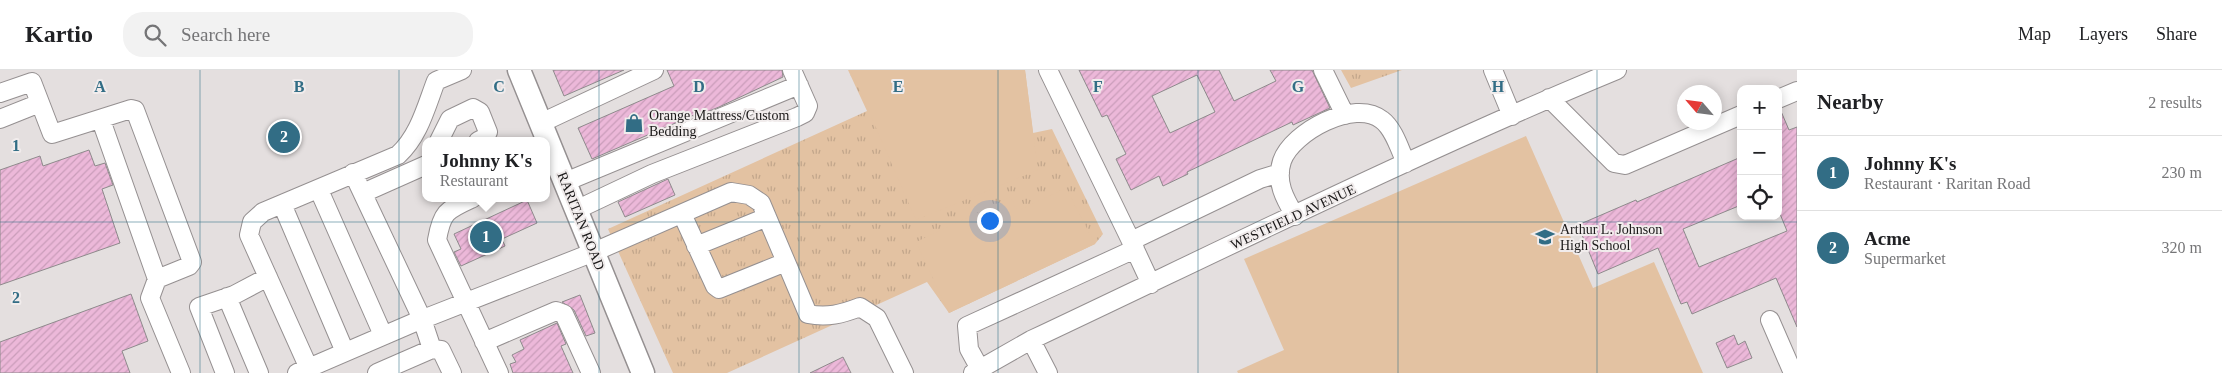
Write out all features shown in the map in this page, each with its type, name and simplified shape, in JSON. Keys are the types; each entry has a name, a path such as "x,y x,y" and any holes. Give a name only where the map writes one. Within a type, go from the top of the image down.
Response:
{"main road":[{"name":"RARITAN ROAD","path":"518,71 541,123 544,137"},
{"name":"RARITAN ROAD","path":"551,163 565,182 643,373"}],"street":[{"path":"462,70 439,74 420,139 398,155 319,190 282,204 256,217 252,222 249,235 306,372 383,335 594,252 731,192 749,195 761,203 808,314 822,317 845,313 860,307 871,313 877,318 904,373"},
{"path":"1048,70 1151,284"},
{"path":"1323,70 1345,115"},
{"path":"1493,70 1512,116"},
{"name":"WESTFIELD AVENUE","path":"976,371 1032,340 1295,216 1549,98 1617,70"},
{"path":"541,123 644,72"},
{"path":"565,182 673,137 796,77 808,106 805,113 798,118 652,174 576,210"},
{"path":"0,93 32,82 52,134 131,109 135,110 192,262 189,266 157,279"},
{"path":"1782,97 1797,91"},
{"path":"1549,98 1614,162 1626,165 1737,117"},
{"path":"0,119 40,103"},
{"path":"441,137 450,119 473,108 480,112 488,132 485,137"},
{"path":"1295,216 1283,196 1280,173 1282,163 1286,153 1296,140 1324,124 1345,115 1358,112 1368,113 1384,121 1406,164"},
{"path":"101,120 157,279 150,298 181,373"},
{"path":"673,137 683,163"},
{"path":"363,193 422,167"},
{"path":"976,371 969,350 967,326 1133,245 1260,179 1280,173"},
{"path":"353,174 422,319 432,349"},
{"path":"319,190 383,335"},
{"path":"465,202 454,207 441,220 437,240 464,304 499,373"},
{"path":"282,204 345,352"},
{"path":"682,214 715,286 719,289 786,262"},
{"path":"696,246 767,217"},
{"path":"225,373 199,307 227,297 268,277"},
{"path":"227,297 259,373"},
{"path":"484,342 556,311 564,314 591,373"},
{"path":"1770,320 1793,373"},
{"path":"1032,340 1048,373"},
{"path":"377,373 432,349 441,350 452,373"}],"green space":[{"path":"848,70 1025,70 1033,133 1052,129 1103,234 1095,244 949,313 927,282 727,373 673,373 608,229 867,111"},
{"path":"851,70 1025,70 1038,170 916,220"},
{"path":"1341,70 1402,70 1351,88"},
{"path":"1526,136 1593,288 1654,262 1703,373 1238,373 1237,371 1284,350 1244,259"},
{"path":"1066,188 1095,244 949,313 916,242 1011,197 1017,211"}],"building":[{"path":"553,70 624,70 564,96"},
{"path":"667,70 782,70 783,77 719,107 694,117 694,115 592,159 578,128 674,86"},
{"path":"1079,70 1219,70 1234,101 1276,81 1270,70 1312,70 1330,108 1293,125 1292,122 1187,172 1188,174 1163,186 1159,176 1131,190 1116,159 1126,154 1107,115 1102,117","holes":["1197,75 1215,112 1170,133 1152,96"]},
{"path":"1782,114 1789,130 1797,127 1797,327 1776,278 1692,314 1687,302 1681,304 1658,248 1598,274 1578,225 1737,159 1737,207 1683,229 1699,267 1787,231 1782,219"},
{"path":"89,150 95,166 105,163 113,185 102,189 120,243 0,285 0,170 40,156 43,166"},
{"path":"668,179 675,195 625,217 618,202"},
{"path":"523,202 528,202 537,223 502,239 505,246 461,266 454,252 461,249 454,234"},
{"path":"131,294 148,341 122,351 130,373 0,373 0,342"},
{"path":"580,295 595,333 586,336 574,310 562,302"},
{"path":"557,323 566,344 561,346 573,373 513,373 510,364 516,362 512,355 524,349 520,340"},
{"path":"1734,335 1738,345 1745,341 1752,358 1727,368 1716,343"},
{"path":"843,357 851,373 810,373"}],"place":[{"name":"Orange Mattress/Custom Bedding","path":"634,123"},
{"name":"Acme","path":"284,137"},
{"name":"Johnny K's","path":"486,237"},
{"name":"Arthur L. Johnson High School","path":"1545,237"}]}
